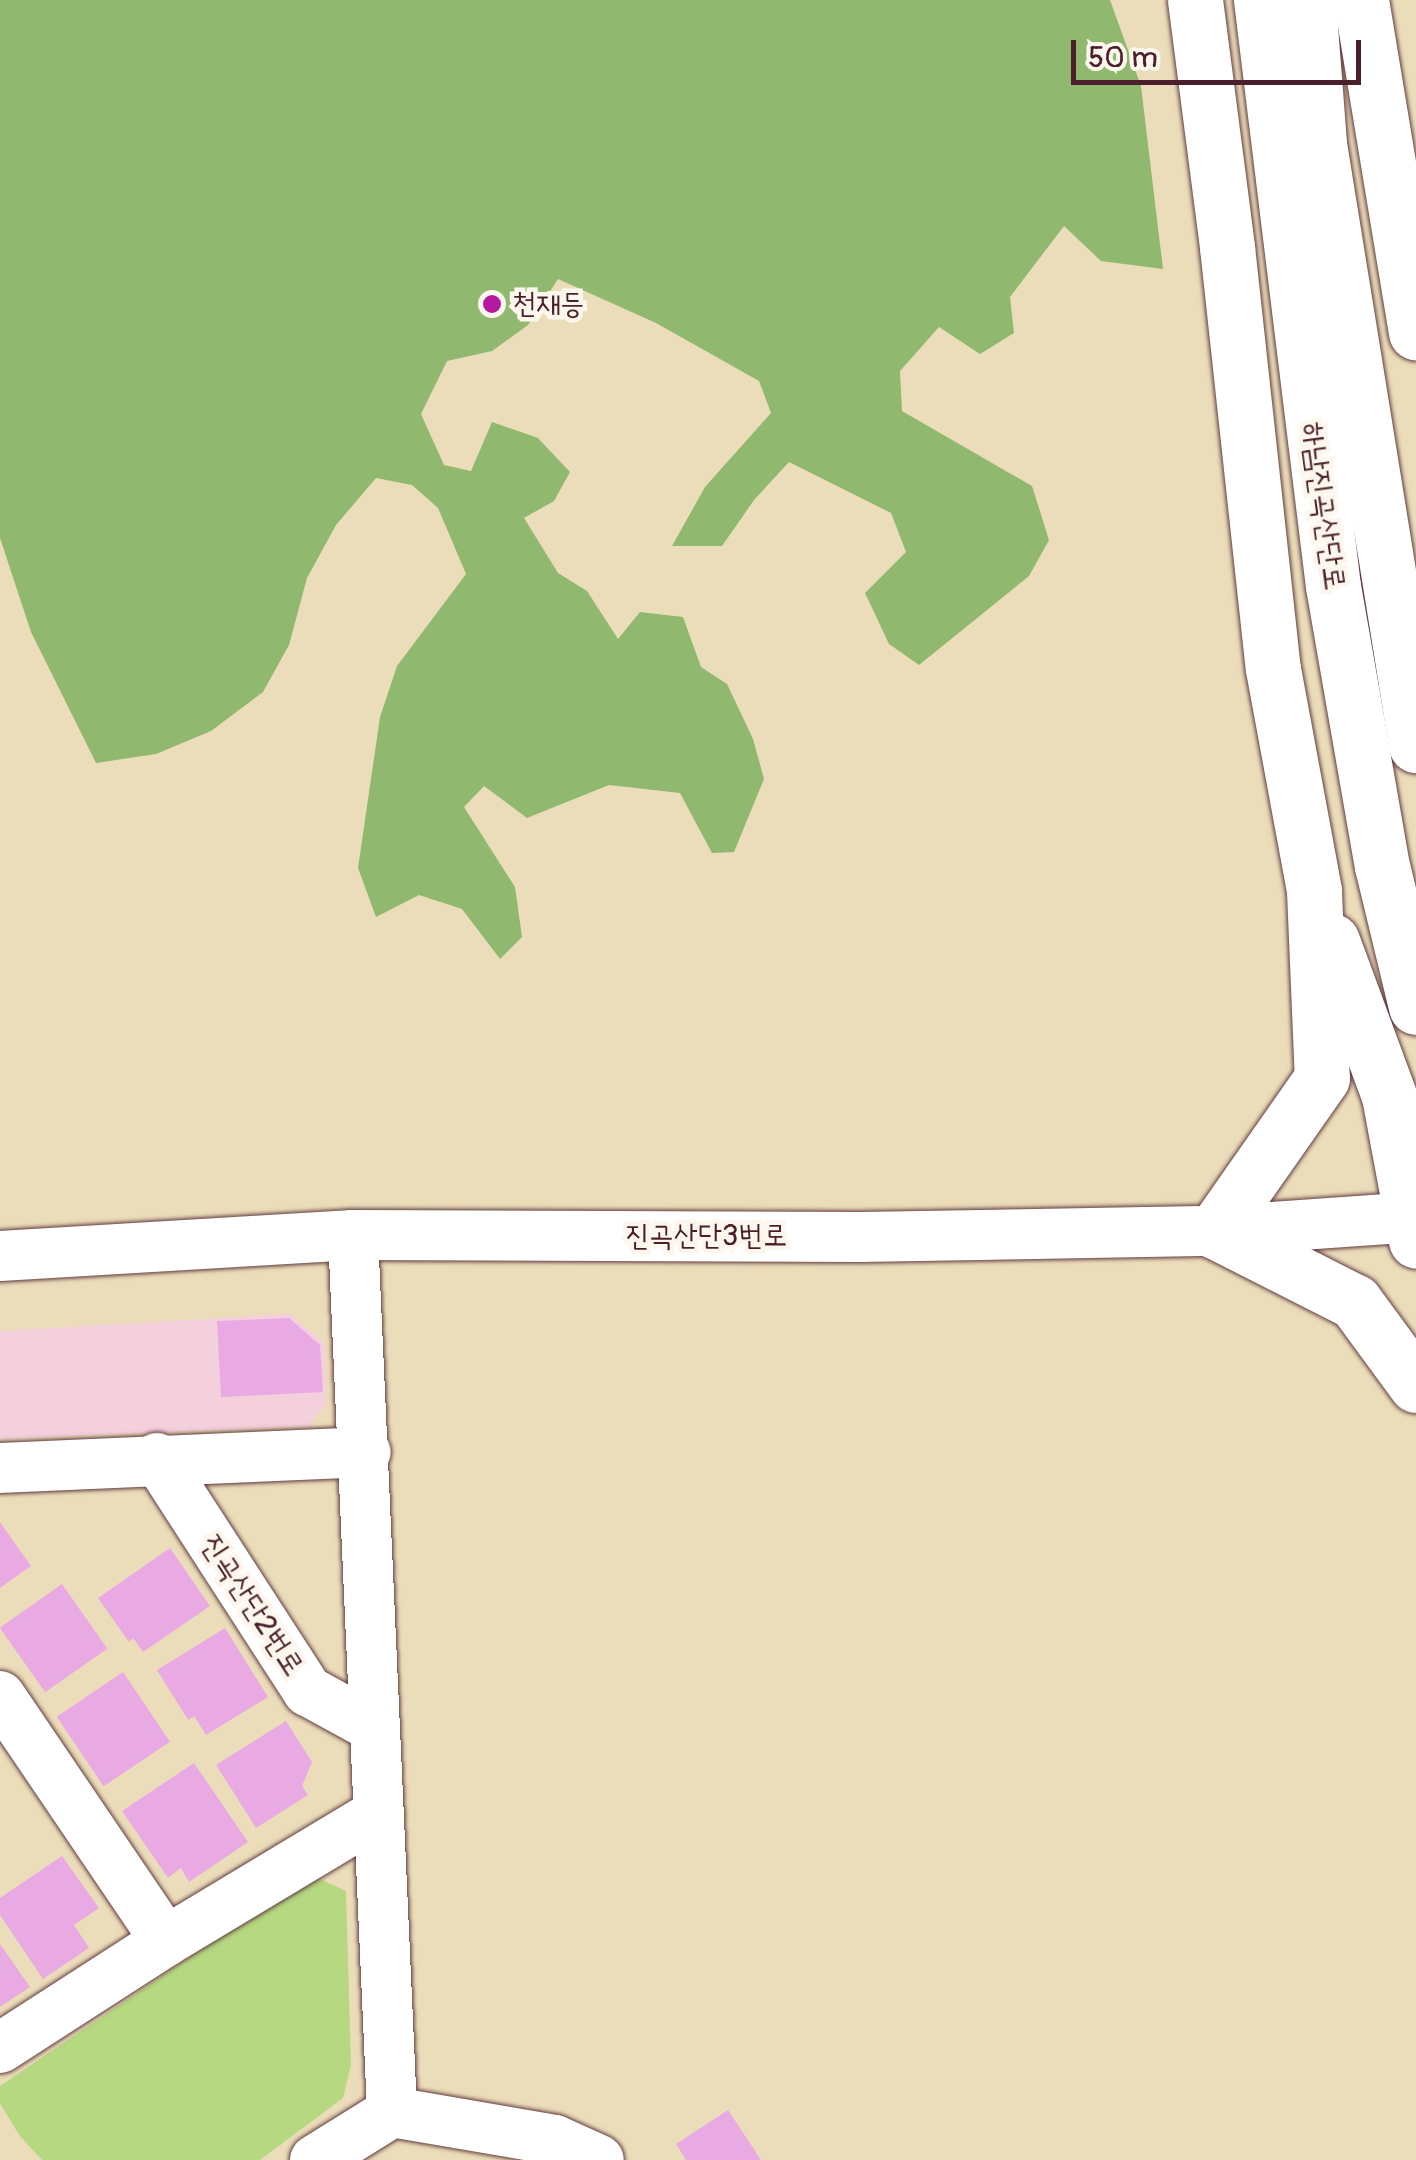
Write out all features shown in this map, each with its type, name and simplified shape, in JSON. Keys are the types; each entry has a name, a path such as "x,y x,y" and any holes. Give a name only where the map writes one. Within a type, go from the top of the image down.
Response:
{"highway":[{"path":"1195,0 1228,247 1273,669 1314,891 1322,1078 1216,1231 1356,1302 1416,1385"},
{"name":"하남진곡산단로","path":"1261,0 1333,586 1382,866 1416,1008"},
{"name":"하남진곡산단로","path":"1308,0 1319,144 1416,745"},
{"path":"1362,0 1416,332"},
{"path":"1314,891 1389,1096 1415,1225"}],"street":[{"name":"진곡산단3번로","path":"0,1256 353,1235 860,1237 1415,1225"},
{"path":"353,1235 366,1452 372,1726 392,2112"},
{"path":"0,1468 156,1458 366,1452"},
{"name":"진곡산단2번로","path":"156,1458 308,1690 372,1726"},
{"path":"0,1696 166,1941"},
{"path":"0,2048 166,1941 376,1815"},
{"path":"321,2158 392,2112 555,2140 599,2160"}],"shaded area":[{"path":"289,1314 325,1343 326,1404 309,1426 0,1439 0,1331"}],"green space":[{"path":"0,0 1110,0 1141,86 1163,269 1101,261 1064,226 1010,297 1014,333 980,354 939,327 900,371 902,411 1032,486 1049,540 1029,576 919,665 889,644 865,593 906,552 891,513 789,462 754,500 722,546 672,546 705,487 771,413 759,381 656,323 558,279 528,325 492,351 447,361 421,414 444,465 471,471 492,422 538,438 570,472 554,501 524,518 558,573 587,591 618,639 640,612 683,617 701,667 727,684 753,739 764,779 734,852 712,853 680,793 609,785 527,818 484,786 464,807 515,887 522,937 500,959 462,909 419,895 376,917 358,868 380,717 397,666 466,574 438,508 412,485 376,478 336,525 307,578 289,645 263,692 211,731 156,754 96,763 31,632 0,538"},
{"path":"311,1875 346,1891 351,2065 343,2098 260,2160 42,2160 19,2135 0,2103 0,2086"}],"building":[{"path":"289,1318 320,1345 323,1392 221,1397 217,1321"},
{"path":"0,1522 31,1566 0,1588"},
{"path":"170,1548 210,1606 143,1652 133,1638 129,1642 98,1598"},
{"path":"62,1584 107,1649 45,1692 0,1627"},
{"path":"225,1628 268,1697 206,1735 194,1716 188,1720 157,1670"},
{"path":"123,1672 170,1742 104,1786 57,1717"},
{"path":"286,1721 312,1762 302,1786 308,1795 256,1828 216,1765"},
{"path":"194,1763 248,1842 189,1882 181,1868 168,1878 122,1811"},
{"path":"62,1856 99,1908 74,1925 89,1948 43,1979 0,1915 0,1898"},
{"path":"0,1944 30,1987 0,2007"},
{"path":"728,2110 761,2160 686,2160 676,2144"}],"place":[{"name":"천재등","path":"492,304"}]}
